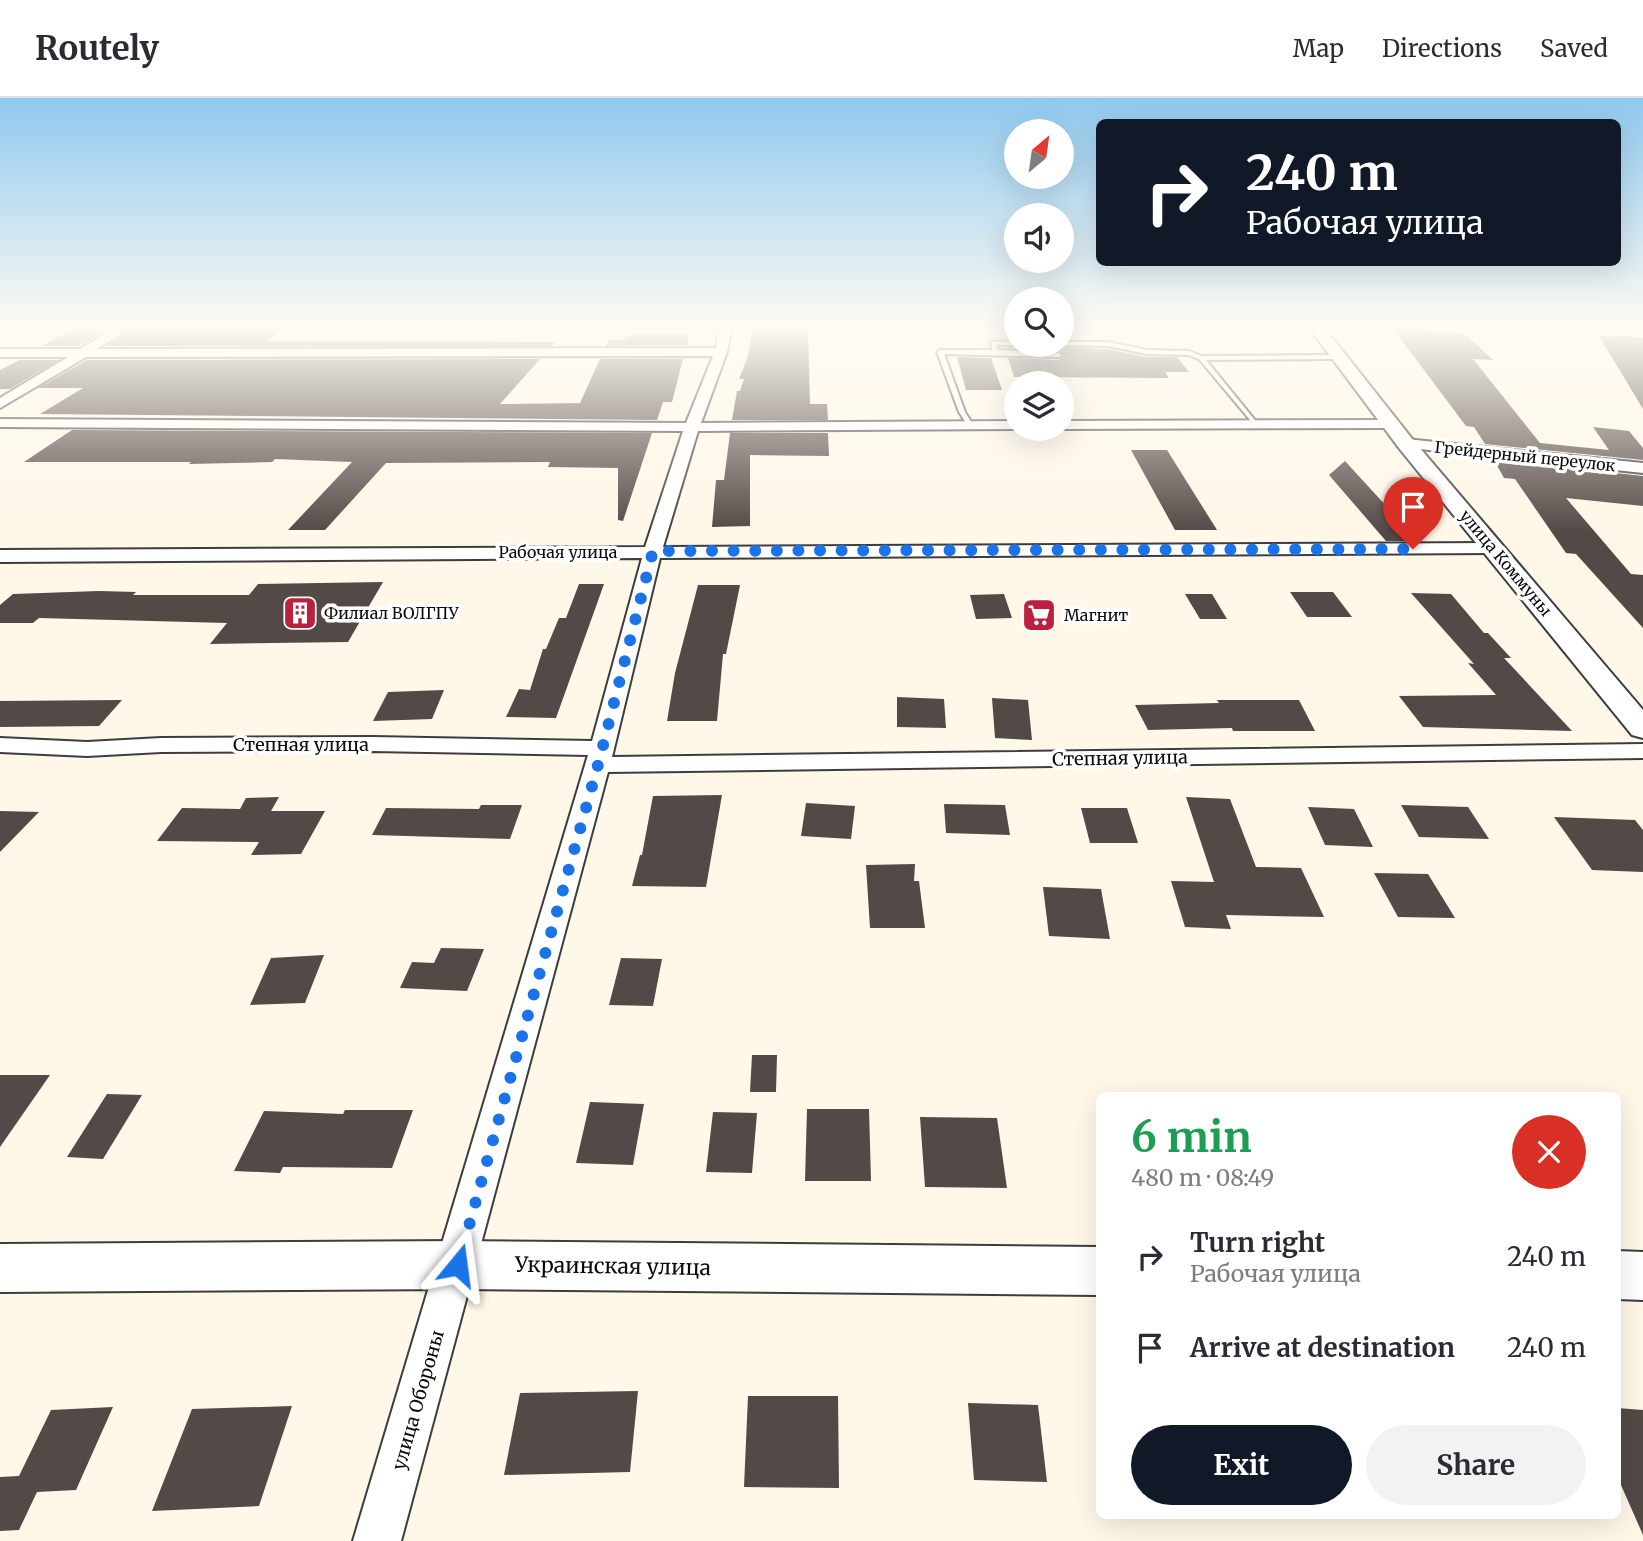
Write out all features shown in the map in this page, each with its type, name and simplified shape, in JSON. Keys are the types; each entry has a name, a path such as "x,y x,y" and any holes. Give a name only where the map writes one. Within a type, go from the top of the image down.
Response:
{"street":[{"name":"улица Обороны","path":"377,1541 458,1265 600,757 653,551 703,397"},
{"name":"улица Коммуны","path":"1371,397 1643,729"},
{"path":"0,423 692,427 1004,425"},
{"path":"1074,425 1391,424"},
{"name":"Грейдерный переулок","path":"1406,443 1643,468"},
{"name":"Рабочая улица","path":"0,556 1494,548"},
{"name":"Степная улица","path":"0,744 86,749 161,745 359,744 600,757 1643,751"},
{"name":"Украинская улица","path":"0,1268 458,1265 1096,1270"},
{"path":"1621,1275 1643,1276"}],"lane":[{"path":"956,397 961,412 970,425"},
{"path":"1233,397 1256,425"}],"building":[{"path":"68,397 506,397 500,404 580,403 583,397 673,397 672,402 663,402 657,420 40,414"},
{"path":"736,397 810,397 810,404 827,404 828,420 732,420"},
{"path":"1445,397 1504,397 1540,443 1609,450 1593,427 1629,431 1643,448 1643,460 1485,444 1474,427 1466,426"},
{"path":"1636,397 1643,397 1643,409"},
{"path":"72,430 652,433 623,521 618,520 618,468 548,467 550,462 386,463 325,530 288,530 352,462 275,459 272,462 189,464 191,462 24,462"},
{"path":"730,433 828,433 829,456 750,455 750,526 712,527 716,480 724,480"},
{"path":"1131,450 1167,450 1217,530 1175,530"},
{"path":"1494,460 1643,476 1643,506 1566,498 1631,574 1643,575 1643,628 1576,554 1566,553 1515,479 1504,478"},
{"path":"1345,461 1388,508 1411,541 1386,541 1329,475"},
{"path":"383,582 348,642 210,644 227,623 39,618 33,623 0,623 0,605 13,594 99,591 136,592 133,595 249,595 258,584"},
{"path":"579,584 604,584 556,718 506,717 519,689 530,690 543,649 546,649 559,618 566,618"},
{"path":"698,585 740,585 726,654 723,654 717,721 667,721 675,673"},
{"path":"1290,592 1333,592 1352,617 1307,617"},
{"path":"1411,593 1451,594 1484,633 1488,633 1511,658 1504,658 1572,731 1423,727 1399,696 1496,695 1468,663 1474,664"},
{"path":"1004,594 1012,618 976,619 970,595"},
{"path":"1185,594 1212,594 1227,619 1200,619"},
{"path":"444,690 432,719 373,721 388,692"},
{"path":"897,697 944,699 946,728 897,727"},
{"path":"992,698 1028,700 1032,740 995,738"},
{"path":"122,700 99,726 0,727 0,701"},
{"path":"1217,700 1299,700 1315,731 1233,731 1232,728 1148,730 1135,705 1219,703"},
{"path":"722,795 706,887 632,886 642,855 653,796"},
{"path":"279,797 271,811 325,811 301,854 251,855 259,842 157,841 182,808 240,809 246,798"},
{"path":"1186,797 1230,799 1256,867 1301,868 1324,917 1226,915 1231,929 1185,927 1171,881 1214,882"},
{"path":"806,803 855,806 851,839 801,836"},
{"path":"944,804 1005,805 1010,835 946,833"},
{"path":"481,805 522,805 510,839 372,835 386,808 479,809"},
{"path":"1401,805 1468,807 1489,839 1419,837"},
{"path":"1308,807 1354,809 1373,847 1325,845"},
{"path":"1081,808 1127,808 1138,843 1090,843"},
{"path":"0,811 39,812 0,852"},
{"path":"1554,817 1635,820 1643,830 1643,872 1592,870"},
{"path":"915,864 914,881 919,881 925,928 870,928 866,865"},
{"path":"1374,873 1428,874 1455,918 1398,917"},
{"path":"1043,887 1101,889 1110,939 1049,936"},
{"path":"441,948 484,949 467,991 400,988 412,962 434,963"},
{"path":"324,955 305,1003 250,1005 271,958"},
{"path":"621,958 662,959 653,1006 609,1005"},
{"path":"752,1055 777,1055 776,1092 750,1092"},
{"path":"0,1075 50,1075 0,1147"},
{"path":"107,1094 142,1095 103,1159 67,1157"},
{"path":"590,1102 644,1104 633,1165 576,1163"},
{"path":"807,1109 869,1109 871,1181 805,1181"},
{"path":"345,1110 413,1110 392,1168 283,1167 280,1173 234,1171 264,1111 343,1114"},
{"path":"713,1112 757,1113 752,1173 706,1172"},
{"path":"920,1117 997,1118 1007,1188 925,1187"},
{"path":"638,1391 630,1472 504,1475 520,1393"},
{"path":"748,1396 838,1396 839,1488 744,1487"},
{"path":"968,1403 1038,1405 1047,1482 974,1480"},
{"path":"292,1406 259,1506 152,1511 192,1409"},
{"path":"113,1407 76,1490 37,1492 19,1530 0,1531 0,1477 19,1476 51,1410"},
{"path":"1621,1408 1643,1410 1643,1535 1621,1485"}],"place":[{"name":"Филиал ВОЛГПУ","path":"300,613"},
{"name":"Магнит","path":"1039,615"}],"route":[{"path":"458,1265 598,765 653,551 1413,549"}]}
